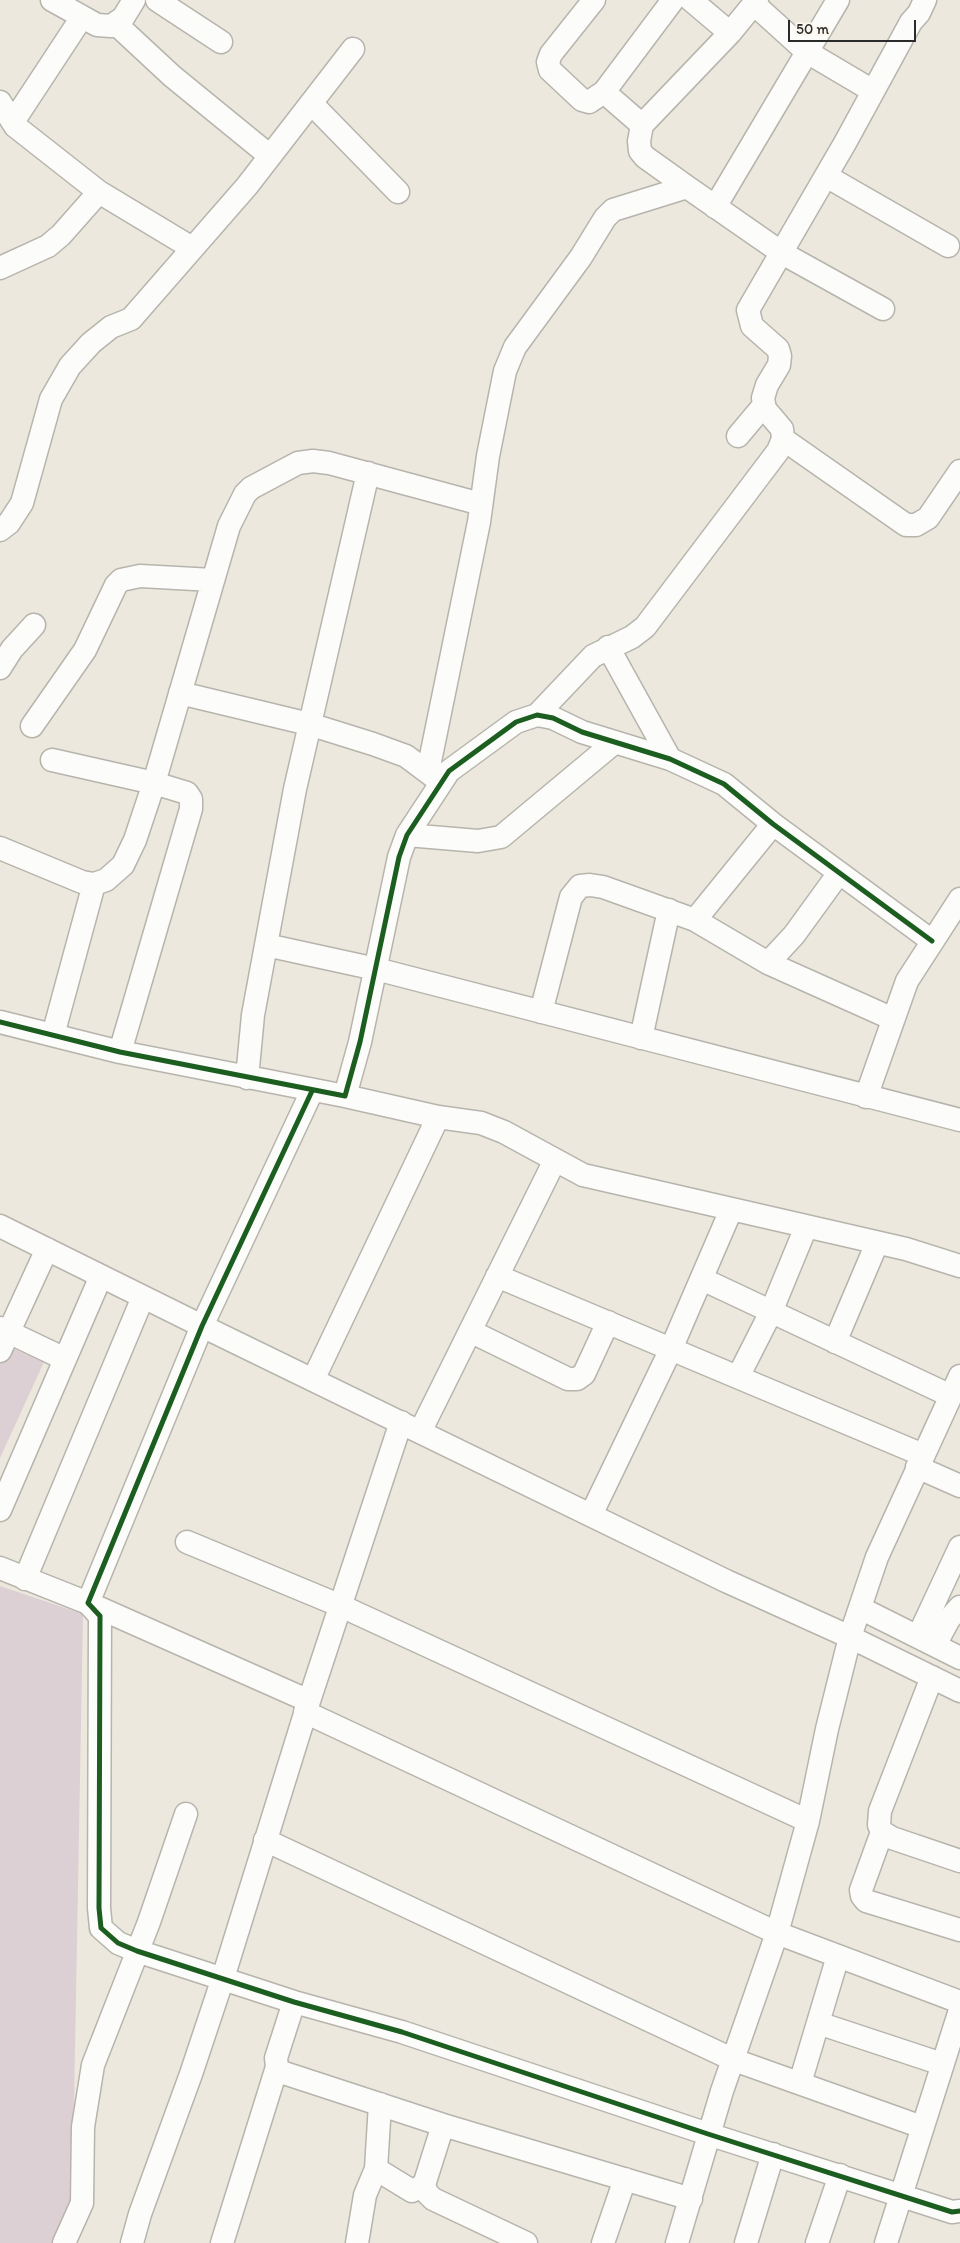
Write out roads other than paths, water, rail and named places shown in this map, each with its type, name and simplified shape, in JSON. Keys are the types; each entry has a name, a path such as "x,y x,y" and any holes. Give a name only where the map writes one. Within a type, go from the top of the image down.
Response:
{"street":[{"path":"52,0 97,25 110,26 116,24 122,18 134,0"},
{"path":"157,0 221,42"},
{"path":"594,0 552,54 548,62 550,70 582,100 589,102 604,92 674,0"},
{"path":"691,0 730,33"},
{"path":"715,207 838,0"},
{"path":"537,716 593,656 608,647 632,638 645,627 778,451 782,439 782,429 764,405 763,398 767,385 779,365 780,356 778,349 752,326 748,310 925,0"},
{"path":"873,91 807,52 755,2 730,33 642,125 639,141 640,151 645,157 715,207 782,252 883,309"},
{"path":"13,122 82,17"},
{"path":"116,24 172,76 270,156"},
{"path":"0,530 9,523 22,503 50,400 70,366 91,342 111,327 131,319 247,186 353,49"},
{"path":"604,92 642,125"},
{"path":"0,102 13,122 28,138 99,192 192,248"},
{"path":"311,103 398,192"},
{"path":"826,176 948,246"},
{"path":"345,1096 360,1042 398,857 434,777 488,456 505,371 515,347 581,257 605,218 614,210 686,187"},
{"path":"0,268 48,246 61,236 99,192"},
{"path":"738,436 764,405"},
{"path":"782,439 906,525 916,525 928,518 960,472"},
{"path":"0,848 82,882 94,884 106,880 123,865 135,840 154,783 229,526 245,494 252,488 276,473 298,463 329,462 481,504"},
{"path":"247,1078 253,1015 309,724 368,474"},
{"path":"32,726 85,650 116,585 121,580 140,576 213,580"},
{"path":"0,668 12,649 34,624"},
{"path":"608,647 670,759"},
{"path":"180,693 309,724 406,756 434,777"},
{"path":"434,777 448,771 516,722 537,716 553,718 582,732 670,759 724,784 773,824 932,941"},
{"path":"407,836 478,840 501,837 615,742"},
{"path":"52,760 154,783 186,793 191,799 191,809 120,1052"},
{"path":"695,920 773,824"},
{"path":"768,963 794,935 839,873"},
{"path":"53,1035 94,884"},
{"path":"541,1012 571,897 580,886 590,885 603,887 695,920 768,963 893,1019"},
{"path":"866,1096 907,981 960,899"},
{"path":"641,1038 669,910"},
{"path":"266,945 376,969 960,1120"},
{"path":"0,1022 120,1052 345,1096 438,1117 481,1122 504,1132 583,1175 877,1243 960,1266"},
{"path":"88,1603 202,1326 312,1091"},
{"path":"313,1380 438,1117"},
{"path":"132,2243 140,2214 191,2074 223,1978 307,1707 341,1606 411,1427 470,1331 554,1160"},
{"path":"591,1515 671,1349 731,1210"},
{"path":"0,1226 726,1581 850,1637 960,1691"},
{"path":"738,1377 771,1312 806,1227"},
{"path":"835,1342 877,1243"},
{"path":"47,1249 3,1337 65,1359"},
{"path":"0,1510 101,1276"},
{"path":"498,1276 738,1377 920,1461 960,1486"},
{"path":"677,2243 708,2134 778,1933 808,1821 827,1729 850,1637 877,1557 955,1386 835,1342 702,1279"},
{"path":"25,1579 143,1297"},
{"path":"470,1331 568,1379 577,1379 584,1374 608,1322"},
{"path":"187,1542 341,1606 808,1821"},
{"path":"926,1641 960,1547"},
{"path":"0,1568 88,1603 778,1933 960,2002"},
{"path":"88,1603 100,1616 99,1908 101,1928 118,1944 294,2002 402,2032 708,2134 952,2212 960,2211"},
{"path":"926,1641 960,1606"},
{"path":"860,1608 960,1658"},
{"path":"932,1677 880,1811 882,1832 861,1890 862,1896 866,1901 960,1930"},
{"path":"64,2243 82,2203 82,2128 93,2065 137,1951 186,1814"},
{"path":"882,1832 892,1838 960,1861"},
{"path":"265,1840 734,2060 922,2127"},
{"path":"800,2083 838,1956"},
{"path":"222,2243 277,2067 276,2058 294,2002"},
{"path":"886,2243 960,2010"},
{"path":"818,2023 942,2064"},
{"path":"277,2067 281,2072 443,2125 691,2199"},
{"path":"357,2243 366,2195 376,2169 380,2104"},
{"path":"443,2125 424,2185 427,2193 433,2199 526,2243"},
{"path":"746,2243 773,2154"},
{"path":"376,2169 412,2191 424,2185"},
{"path":"818,2243 840,2175"},
{"path":"603,2243 626,2179"}]}
